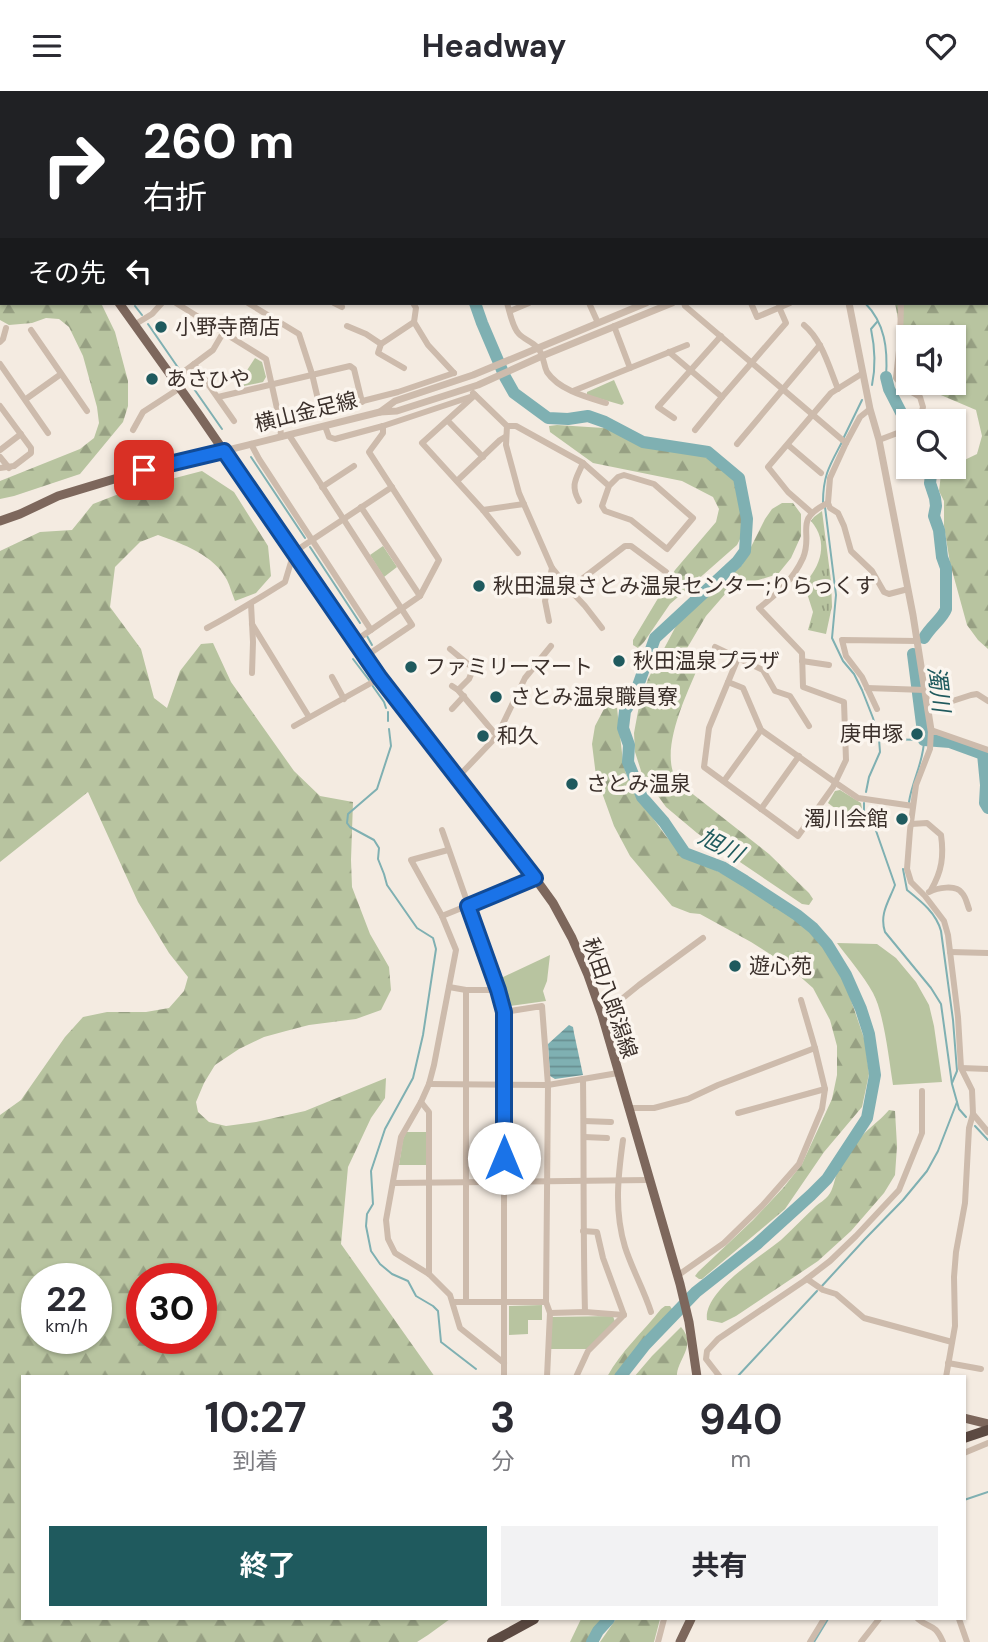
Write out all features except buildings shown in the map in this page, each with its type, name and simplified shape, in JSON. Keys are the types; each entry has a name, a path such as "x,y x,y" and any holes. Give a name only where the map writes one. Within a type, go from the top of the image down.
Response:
{"highway":[{"path":"966,1437 988,1430"},
{"path":"492,1642 533,1620"}],"main road":[{"name":"秋田八郎潟線","path":"120,305 366,656 374,682 458,777 535,878 572,939 602,1015 679,1280 694,1352 694,1375"},
{"name":"横山金足線","path":"0,521 20,515 58,496 144,470 224,451"},
{"path":"966,1418 988,1424"},
{"path":"680,1642 691,1620"}],"street":[{"path":"134,325 161,305"},
{"path":"179,305 266,359 285,436 322,487 412,625 366,656"},
{"path":"251,305 299,334 321,412"},
{"path":"338,305 342,307"},
{"path":"280,422 398,392 454,373 428,345 414,322 414,305"},
{"path":"508,305 517,333 540,352 545,369 552,379 573,391 606,403"},
{"path":"510,311 524,305"},
{"path":"590,305 598,323"},
{"name":"横山金足線","path":"224,451 380,412 397,411 478,385 531,361 540,352 598,323 641,305"},
{"name":"横山金足線","path":"380,412 395,401 614,326 667,305"},
{"path":"685,305 844,441"},
{"path":"752,305 757,317 784,305"},
{"path":"849,305 908,589 917,641 921,690 928,709 931,737 916,785 907,869 911,882 928,893 944,921 958,1017 961,1068 972,1090 973,1114 969,1128 965,1203 954,1277 955,1327 946,1375"},
{"path":"901,305 901,341 896,378 903,387 920,397 922,409"},
{"path":"695,430 786,323 779,307"},
{"path":"404,368 378,353 381,344 414,322"},
{"path":"804,325 820,345 838,389"},
{"path":"347,326 381,344"},
{"path":"614,326 630,368"},
{"path":"0,342 6,328"},
{"path":"31,330 87,411"},
{"path":"174,379 213,350 223,333"},
{"path":"674,418 658,407 722,336"},
{"path":"573,391 687,345"},
{"path":"737,444 820,345"},
{"path":"669,352 722,397"},
{"path":"194,363 234,421"},
{"path":"0,364 48,433"},
{"path":"218,397 350,366 354,369 362,402"},
{"path":"812,513 788,492 768,467 831,393 863,373"},
{"path":"26,399 61,374"},
{"path":"133,430 143,412 180,388"},
{"path":"474,394 422,443 484,510 518,554"},
{"path":"325,426 329,437 335,439 383,426 474,394"},
{"path":"474,394 507,426 516,426 583,463 609,486"},
{"path":"0,406 3,416 32,448 31,453 14,466 0,468"},
{"path":"738,659 709,728 704,767 798,836 836,783 846,760 844,702 803,687 802,653 759,608 783,589 803,558 806,520 825,504 830,478 844,441 860,417 870,409"},
{"path":"448,421 483,457"},
{"path":"355,641 420,596 439,560 369,451 383,433 383,426"},
{"path":"507,426 506,445 515,480 552,568 602,628"},
{"path":"878,440 896,433"},
{"path":"0,450 21,434"},
{"path":"457,481 505,437"},
{"path":"251,444 371,630"},
{"path":"788,445 821,473"},
{"path":"0,457 9,468"},
{"path":"579,501 574,487 583,463"},
{"path":"322,487 354,467"},
{"path":"624,475 654,484 693,518 667,549 631,520 605,511 602,506 609,486 624,475"},
{"path":"207,628 285,582 294,552 392,487"},
{"path":"484,510 524,503"},
{"path":"825,504 838,513 851,551 872,571 884,592 888,594 908,589"},
{"path":"362,507 420,596"},
{"path":"569,589 625,546 631,546 666,572"},
{"path":"549,621 545,601 552,568"},
{"path":"251,604 252,673"},
{"path":"252,624 309,717"},
{"path":"877,709 862,677 846,656 842,640 917,641"},
{"path":"458,777 497,736 525,678 551,646"},
{"path":"715,647 763,670 775,691 790,696 809,726"},
{"path":"450,649 474,665 469,679 455,688 497,736"},
{"path":"802,661 829,665"},
{"path":"332,677 344,699"},
{"path":"294,726 374,682"},
{"path":"729,682 743,688 761,730 858,798 913,806"},
{"path":"867,688 921,690"},
{"path":"928,709 977,694 988,702"},
{"path":"452,709 464,696"},
{"path":"724,781 761,730"},
{"path":"931,737 988,750"},
{"path":"761,809 799,756"},
{"path":"911,824 927,823 941,835 944,852 941,866 936,882 928,893"},
{"path":"442,830 504,1012 504,1375"},
{"path":"448,850 411,860 442,916 456,950 429,1084 401,1137 386,1220 388,1239 395,1253 429,1274 450,1295 460,1328 504,1363"},
{"path":"442,916 535,878"},
{"path":"928,893 956,888 962,892 970,909"},
{"path":"602,1015 703,939"},
{"path":"950,952 988,953"},
{"path":"449,987 498,990"},
{"path":"466,1301 467,990"},
{"path":"679,1280 724,1243 799,1164 822,1109 825,1089 802,1000"},
{"path":"504,1012 542,1006 548,1084 545,1302 550,1313 547,1375"},
{"path":"628,1108 654,1108 688,1099 815,1048"},
{"path":"961,1068 988,1069"},
{"path":"429,1084 548,1084 618,1073"},
{"path":"583,1079 585,1312"},
{"path":"738,1113 825,1089"},
{"path":"718,1375 706,1359 707,1351 718,1339 807,1279 856,1237 899,1190 922,1133 922,1091"},
{"path":"421,1103 429,1112 429,1274"},
{"path":"973,1114 988,1132"},
{"path":"584,1121 611,1122"},
{"path":"584,1137 607,1137"},
{"path":"623,1140 617,1180 618,1214 625,1246 651,1313"},
{"path":"394,1182 649,1180"},
{"path":"583,1231 597,1232 603,1258 624,1315"},
{"path":"807,1279 836,1294 864,1318 952,1342"},
{"path":"453,1302 545,1302"},
{"path":"550,1313 624,1315"},
{"path":"577,1375 588,1351 624,1315"},
{"path":"948,1363 981,1369"},
{"path":"966,1452 988,1443"},
{"path":"658,1642 664,1620"},
{"path":"810,1642 823,1620"},
{"path":"861,1642 878,1620"},
{"path":"919,1620 938,1631 943,1642"},
{"path":"959,1620 967,1642"}],"green space":[{"path":"0,305 102,305 115,332 128,381 128,406 123,422 80,474 0,499 0,481 80,449 94,438 99,423 83,356 69,327 59,319 46,318 32,323 9,325 0,320"},
{"path":"895,305 988,305 988,649 967,625 950,563 944,526 944,501 939,491 940,479 966,479 966,459 977,454 982,436 976,410 941,395 966,395 966,325 899,325"},
{"path":"255,358 262,362 266,377 263,382 244,386 240,381"},
{"path":"614,380 624,403 622,405 587,395 587,392"},
{"path":"549,426 604,428 615,431 638,445 703,455 725,470 735,481 743,533 737,545 670,604 638,648 633,645 633,640 675,570 716,522 719,509 713,497 682,481 593,463 550,432"},
{"path":"202,471 234,492 268,546 271,576 256,593 235,601 227,580 206,557 158,535 140,542 115,567 110,607 141,649 154,698 167,708 180,671 201,644 213,643 231,682 294,771 320,796 353,802 352,887 370,934 389,967 391,990 381,1010 356,1019 309,1025 264,1037 239,1049 215,1065 196,1102 198,1112 209,1122 226,1126 305,1111 386,1078 385,1098 371,1118 348,1167 341,1244 434,1375 21,1375 21,1620 449,1620 417,1642 0,1642 0,1115 21,1100 65,1037 83,1017 107,1012 146,1012 169,1008 184,991 188,977 169,953 138,902 88,792 0,862 0,551 40,532 72,530 93,504 129,490"},
{"path":"782,503 793,503 801,514 801,536 791,558 778,574 739,586 726,593 706,616 686,650 687,659 699,662 699,665 681,708 672,742 671,758 673,772 680,784 769,854 809,893 813,899 809,905 802,904 697,833 666,807 642,774 635,752 634,733 639,706 648,679 676,626 742,565 765,519 772,509"},
{"path":"822,511 832,606 826,634 808,630 813,612 804,584 815,570 821,554 820,537 811,521"},
{"path":"383,546 397,567 384,577 370,555"},
{"path":"605,707 617,708 626,774 640,800 665,835 681,853 731,878 814,933 842,974 865,1041 869,1074 862,1107 824,1152 785,1209 702,1279 695,1276 753,1220 802,1164 832,1099 837,1075 837,1046 830,1020 813,988 787,965 751,942 700,914 672,906 630,856 614,826 596,776 592,744 595,726"},
{"path":"840,790 861,803 863,814 871,824 864,830 828,803 835,791"},
{"path":"837,943 877,944 896,958 916,982 929,1005 942,1082 893,1085 886,1037 877,1002 865,980"},
{"path":"550,955 543,991 546,1001 510,1006 501,978"},
{"path":"889,1110 895,1111 897,1146 895,1175 884,1193 851,1231 818,1261 736,1316 722,1323 707,1320 708,1309 723,1286 781,1240 827,1197 848,1154 863,1134"},
{"path":"406,1132 426,1132 427,1165 399,1165"},
{"path":"542,1305 542,1320 528,1320 528,1334 509,1335 509,1306"},
{"path":"670,1306 672,1309 635,1350 617,1375 608,1375 625,1350 661,1309"},
{"path":"613,1316 615,1322 587,1349 550,1349 552,1317"},
{"path":"681,1327 686,1334 687,1347 677,1375 636,1375"},
{"path":"581,1620 601,1620 587,1642 570,1642"},
{"path":"615,1620 660,1620 654,1642 600,1642"}],"water":[{"path":"569,1025 573,1027 583,1075 555,1079 550,1076 548,1044"}],"waterway":[{"name":"旭川","path":"476,305 514,393 548,418 588,416 643,442 708,452 739,478 747,519 745,551 737,562 655,638 634,697 625,711 623,728 629,745 628,762 642,797 664,822 685,853 722,867 745,881 797,915 827,944 846,975 861,1009 869,1034 875,1075 867,1118 827,1179 757,1244 696,1292 645,1345 622,1375"},
{"path":"867,305 877,319 884,337 886,377"},
{"path":"135,306 142,315"},
{"path":"872,385 874,357 871,329 877,322"},
{"path":"148,324 179,369"},
{"path":"185,376 222,429"},
{"name":"濁川","path":"886,377 899,409"},
{"path":"844,437 862,400"},
{"path":"823,502 826,477 842,442"},
{"path":"251,457 305,538"},
{"name":"濁川","path":"924,638 946,609 946,568 934,516 936,506 930,479"},
{"path":"825,507 836,595 832,638 862,690 879,739 880,752 869,777 866,792"},
{"path":"310,547 360,623"},
{"path":"367,636 372,645"},
{"name":"濁川","path":"913,654 924,740 950,742 983,754 985,803 988,808"},
{"path":"353,659 369,680"},
{"path":"372,685 386,708"},
{"path":"388,712 388,721"},
{"path":"389,729 391,746 377,789 348,814 347,823 374,840 379,848 378,859 387,885 417,928 433,938 436,949 423,1035 413,1078 385,1129 371,1171 373,1204 367,1214 366,1226 371,1251 380,1264 392,1274 408,1281 416,1296 438,1311 441,1342 476,1369"},
{"path":"880,739 924,740 909,802"},
{"path":"864,803 864,813 874,825 895,885 884,913 885,932 941,1004 952,1084 959,1109 966,1117"},
{"path":"903,869 907,890 932,913 941,931 957,1071 952,1083"},
{"path":"821,1287 927,1171 938,1151 957,1102"},
{"path":"975,1126 988,1140"},
{"path":"739,1375 817,1291"},
{"path":"966,1499 988,1492"},
{"name":"旭川","path":"592,1642 608,1620"},
{"path":"814,1642 827,1620"}],"place":[{"name":"小野寺商店","path":"161,327"},
{"name":"あさひや","path":"152,379"},
{"name":"秋田温泉さとみ温泉センター;りらっくす","path":"479,586"},
{"name":"秋田温泉プラザ","path":"619,661"},
{"name":"ファミリーマート","path":"411,667"},
{"name":"さとみ温泉職員寮","path":"496,697"},
{"name":"庚申塚","path":"917,734"},
{"name":"和久","path":"483,736"},
{"name":"さとみ温泉","path":"572,784"},
{"name":"濁川会館","path":"902,819"},
{"name":"遊心苑","path":"735,966"}],"route":[{"path":"144,470 224,451 380,678 535,878 468,906 504,1012 504,1158"}]}
